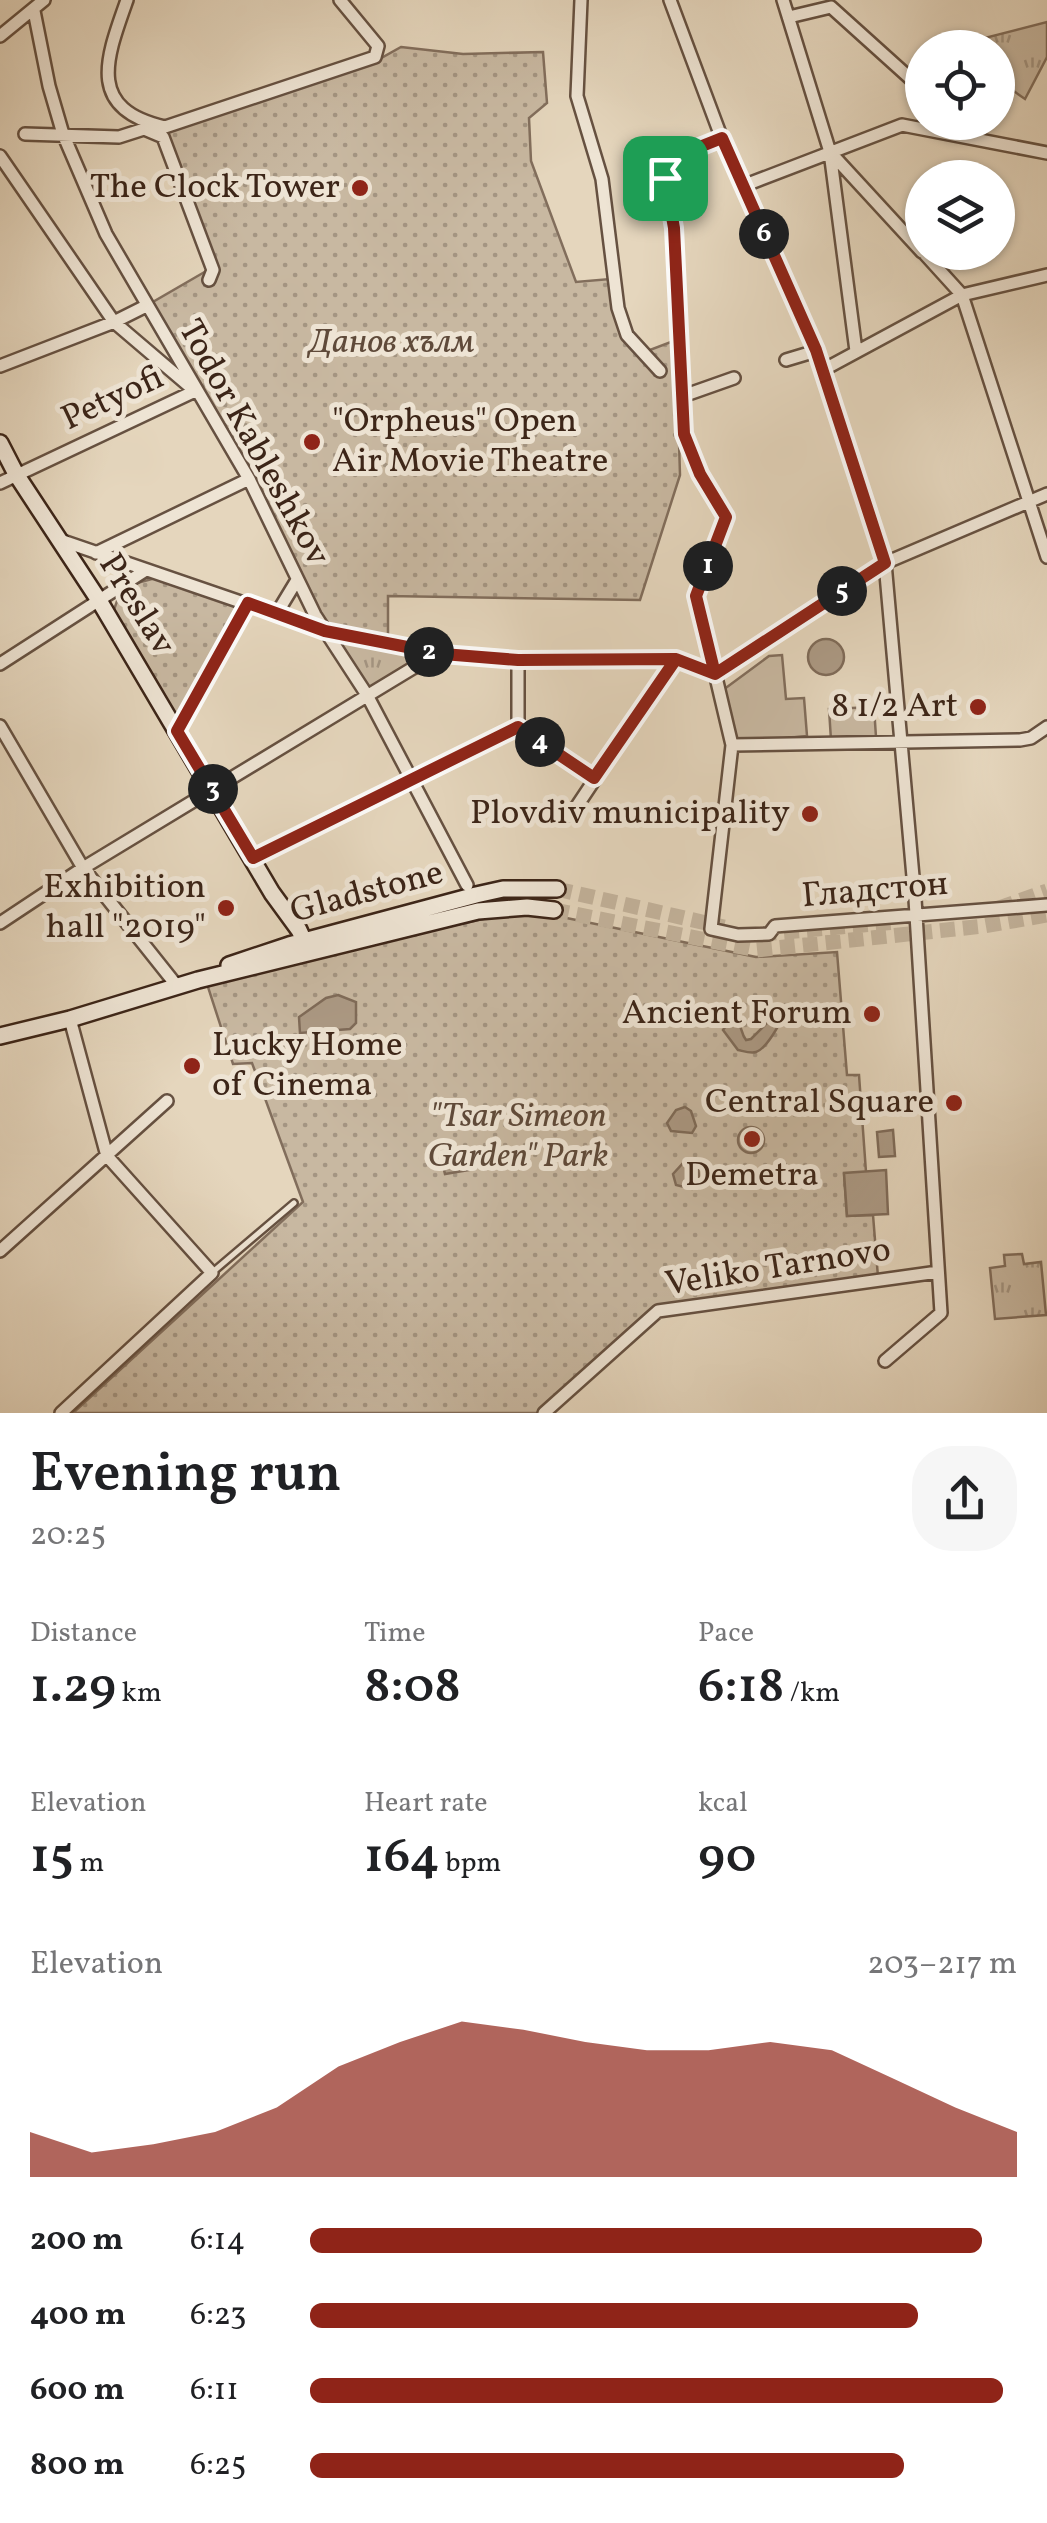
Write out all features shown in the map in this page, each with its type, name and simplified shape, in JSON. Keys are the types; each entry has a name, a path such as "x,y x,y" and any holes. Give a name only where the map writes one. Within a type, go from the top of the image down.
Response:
{"main road":[{"name":"Preslav","path":"0,443 212,788 302,948"},
{"name":"Gladstone","path":"0,1036 70,1019 503,889 557,890"},
{"path":"266,952 276,944 280,930 272,893"},
{"name":"Gladstone","path":"198,980 266,952 478,911 526,907 554,910"}],"street":[{"path":"0,36 44,0"},
{"path":"126,0 108,48 106,77 116,102 134,119 165,127 376,57 378,46 340,0"},
{"path":"581,0 576,96 602,180 618,308 627,335 660,371"},
{"path":"670,0 722,138 824,370 885,563 916,915 941,1313 885,1361"},
{"path":"783,0 830,152 856,350"},
{"path":"789,18 831,7 905,73"},
{"name":"Todor Kableshkov","path":"34,11 62,134 106,234 249,480 297,580 367,695 467,885"},
{"path":"743,186 905,125"},
{"path":"25,134 119,138 144,130 163,136 213,270 209,280"},
{"path":"722,138 672,158 665,178 674,228 684,434 700,474 726,517 696,596 732,745 1020,740 1047,727"},
{"path":"997,140 1047,152"},
{"path":"830,152 905,233"},
{"path":"0,156 114,322 195,391"},
{"path":"939,270 962,295 1047,557"},
{"path":"824,370 962,295 1047,275"},
{"path":"0,366 146,306"},
{"path":"786,360 816,350"},
{"path":"683,396 734,378"},
{"name":"Petyofi","path":"0,482 195,391"},
{"path":"96,553 249,480"},
{"path":"715,674 885,563 1047,494"},
{"path":"59,540 325,631 443,654 518,660 676,659 715,674"},
{"path":"0,664 146,570"},
{"path":"277,613 297,580"},
{"path":"177,731 248,603"},
{"path":"0,923 212,788 443,654"},
{"path":"571,815 676,659"},
{"path":"518,660 518,727"},
{"path":"0,726 83,868 177,986"},
{"path":"518,727 594,778"},
{"path":"253,858 518,727"},
{"name":"Гладстон","path":"732,745 710,929 738,936 769,934 776,926 1047,905"},
{"path":"61,1413 212,1273 108,1156 70,1019"},
{"path":"0,1251 167,1101"},
{"name":"Veliko Tarnovo","path":"544,1413 658,1311 938,1272"}],"lane":[{"path":"212,1273 294,1203"}],"green space":[{"path":"1047,22 1047,57 1025,99 1015,92 1015,30"},
{"name":"Данов хълм","path":"401,47 463,54 543,52 547,103 529,118 531,161 576,282 610,279 636,349 650,350 676,340 680,475 640,600 388,596 388,643 351,636 315,615 249,479 146,306 208,270 163,129 374,62"},
{"path":"163,576 247,603 177,731 111,618 122,587"},
{"path":"351,636 441,655 367,695 337,649"},
{"path":"782,655 786,699 804,698 807,736 737,743 723,690 769,656"},
{"path":"874,707 876,737 831,740 829,709"},
{"name":"\"Tsar Simeon Garden\" Park","path":"506,914 552,915 756,957 837,952 847,1075 859,1075 866,1172 844,1174 847,1216 873,1215 878,1277 657,1307 538,1413 73,1413 303,1202 252,1063 233,1064 207,984"},
{"path":"1022,1254 1024,1264 1041,1262 1046,1315 995,1319 990,1268 1005,1266 1004,1255"}],"shaded area":[{"path":"826,639 839,644 844,657 839,670 826,675 813,670 808,657 813,644"},
{"path":"338,995 356,1002 356,1023 350,1029 300,1033 299,1017 326,998"},
{"path":"772,1004 784,1010 769,1040 756,1052 738,1050 723,1030 731,1019 740,1025 746,1040 751,1039 767,1023 766,1008"},
{"path":"685,1107 691,1111 696,1126 692,1133 671,1131 667,1123 676,1110"},
{"path":"751,1127 760,1131 764,1140 760,1149 751,1153 742,1149 738,1140 742,1131"},
{"path":"893,1130 895,1156 879,1157 877,1132"},
{"path":"466,1153 469,1170 445,1174 441,1158"},
{"path":"691,1161 698,1167 700,1185 692,1189 676,1185 673,1174 684,1162"},
{"path":"886,1170 888,1214 847,1216 844,1173"}],"tunnel":[{"path":"557,889 724,927"},
{"path":"999,908 1047,891"},
{"path":"554,910 757,950 984,926 1047,915"},
{"path":"761,934 897,922"}],"place":[{"name":"The Clock Tower","path":"360,188"},
{"name":"\"Orpheus\" Open Air Movie Theatre","path":"312,442"},
{"name":"8 1/2 Art","path":"978,707"},
{"name":"Plovdiv municipality","path":"810,814"},
{"name":"Exhibition hall \"2019\"","path":"226,908"},
{"name":"Ancient Forum","path":"872,1014"},
{"name":"Lucky Home of Cinema","path":"192,1066"},
{"name":"Central Square","path":"954,1103"},
{"name":"Demetra","path":"752,1139"}],"route":[{"path":"665,178 672,158 722,138 824,370 885,563 715,674 676,659 594,778 518,727 253,858 177,731 248,603 325,631 443,654 518,660 676,659 715,674 696,596 726,517 700,474 684,434 674,228 665,178"}]}
